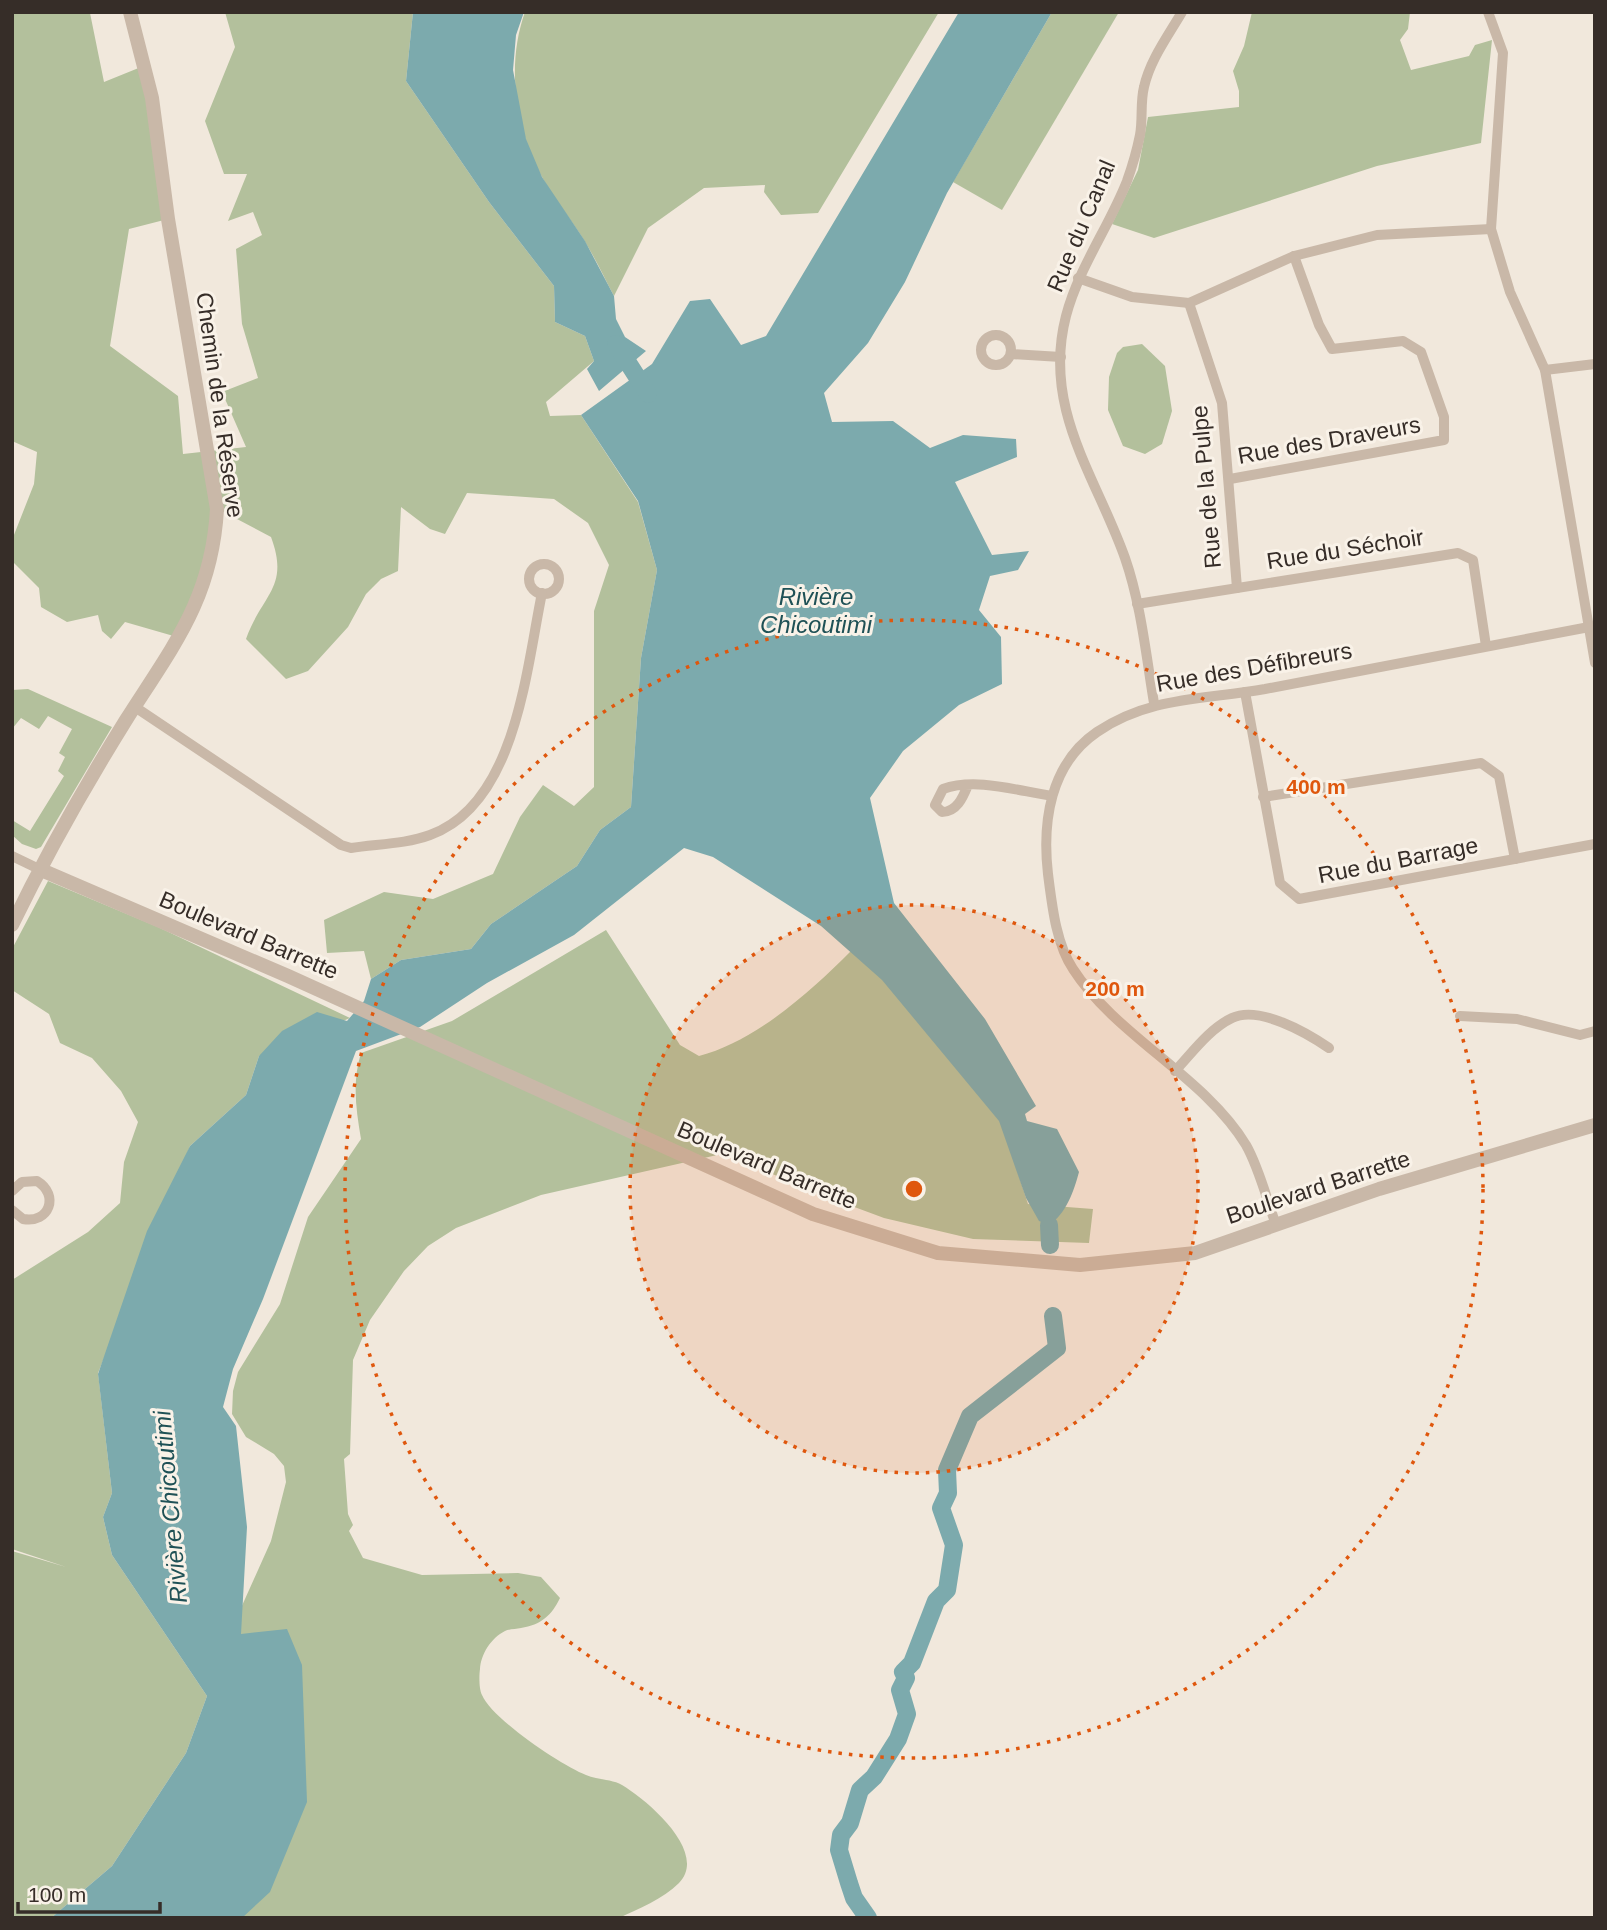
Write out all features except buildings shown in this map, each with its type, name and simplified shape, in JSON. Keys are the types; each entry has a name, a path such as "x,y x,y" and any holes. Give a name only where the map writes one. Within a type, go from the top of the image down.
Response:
{"street":[{"name":"Chemin de la Réserve","path":"12,925 39,869 190,620 215,545 217,509 168,219 152,98 130,12"},
{"name":"Rue du Canal","path":"1154,704 1137,604 1125,558 1086,472 1065,416 1061,357 1065,318 1078,278 1127,181 1140,134 1143,90 1149,69 1182,12"},
{"path":"1488,12 1503,53 1491,229 1510,292 1545,370 1595,663"},
{"path":"1078,278 1132,297 1189,303 1294,256 1377,235 1491,229"},
{"name":"Rue des Draveurs","path":"1230,479 1444,440 1444,417 1421,352 1403,341 1332,349 1319,325 1294,256"},
{"name":"Rue de la Pulpe","path":"1189,303 1222,403 1237,587"},
{"path":"1011,354 1061,357"},
{"path":"1545,370 1595,364"},
{"name":"Rue du Séchoir","path":"1137,604 1458,553 1473,560 1486,646"},
{"path":"135,707 341,845 351,848 431,835 471,807 489,788 500,766 519,700 542,593"},
{"name":"Rue des Défibreurs","path":"1275,1222 1246,1146 1203,1095 1093,994 1072,968 1064,952 1045,845 1052,796 1063,767 1083,743 1098,731 1154,704 1245,692 1588,627"},
{"name":"Rue du Barrage","path":"1245,692 1280,883 1299,899 1595,844"},
{"path":"1263,797 1481,763 1499,776 1515,859"},
{"path":"968,785 1052,796"},
{"path":"12,856 39,869"},
{"name":"Boulevard Barrette","path":"39,869 288,976 813,1214 938,1253 1080,1265 1195,1253 1275,1222 1595,1125"},
{"path":"1460,1016 1517,1018 1580,1035 1595,1031"},
{"path":"1175,1071 1205,1037 1234,1017 1268,1017 1310,1035 1329,1048"},
{"path":"12,1191 22,1182 37,1181 49,1192 51,1201 45,1214 38,1219 31,1221 13,1214"}],"green space":[{"path":"12,12 92,12 90,13 104,82 146,65 168,219 129,229 110,346 178,396 183,454 246,447 222,392 258,378 242,324 236,249 262,235 253,212 228,221 247,174 224,174 205,121 235,47 225,12 413,12 406,81 489,202 554,286 555,322 585,336 594,361 546,402 550,416 581,415 638,502 657,570 641,658 631,807 600,830 577,866 491,924 471,949 401,960 371,979 364,951 327,953 324,920 384,892 433,899 493,874 520,817 543,785 574,806 594,787 594,611 609,565 588,523 554,499 467,493 445,534 430,529 401,507 398,571 381,579 366,594 348,627 308,671 286,679 246,639 276,580 276,554 271,537 218,509 215,545 177,637 125,622 111,639 102,631 98,615 67,622 41,607 39,588 12,561 12,540 34,484 37,452 12,441"},
{"path":"525,12 939,12 818,213 781,215 764,192 765,185 704,188 648,228 614,296 584,240 542,177 525,138 516,96 515,75 519,32"},
{"path":"1052,12 1119,12 1002,210 953,182"},
{"path":"1252,12 1410,12 1408,29 1400,40 1411,70 1469,56 1475,45 1492,40 1481,143 1377,166 1154,238 1112,224 1138,170 1148,117 1239,107 1239,91 1233,71 1244,46"},
{"path":"1142,344 1165,366 1172,411 1162,444 1145,454 1123,446 1108,410 1109,377 1117,353 1123,347"},
{"path":"28,689 112,727 41,847 36,849 22,844 12,835 12,820 30,831 64,776 58,771 65,757 59,753 72,729 48,716 39,729 21,718 12,729 12,690"},
{"path":"48,881 158,927 350,1018 259,1056 246,1095 190,1146 98,1373 112,1493 103,1517 112,1555 207,1696 186,1753 112,1866 51,1918 12,1918 12,1551 66,1567 12,1549 12,1280 88,1232 120,1203 124,1162 138,1122 121,1091 92,1058 60,1043 49,1014 12,990 12,949"},
{"path":"606,930 680,1045 699,1056 720,1049 761,1027 818,983 851,951 888,984 1001,1121 1028,1204 1093,1209 1089,1243 973,1239 884,1218 806,1189 726,1153 541,1195 456,1228 428,1246 404,1271 370,1320 353,1360 350,1454 344,1459 348,1514 353,1525 349,1531 363,1558 422,1575 518,1573 541,1577 560,1598 540,1622 505,1631 491,1642 481,1663 482,1695 499,1716 545,1752 586,1775 622,1785 646,1802 681,1842 686,1857 686,1871 679,1883 666,1894 619,1918 205,1918 236,1619 271,1541 286,1482 284,1466 274,1454 246,1437 232,1414 233,1391 238,1372 280,1304 308,1217 361,1139 356,1085 361,1053 452,1021"}],"water":[{"path":"413,12 524,12 516,35 513,70 526,139 542,177 585,241 614,296 616,319 625,337 646,351 599,391 587,369 594,361 585,336 555,322 554,286 489,202 406,81"},
{"name":"Rivière Chicoutimi","path":"959,12 1052,12 947,193 905,282 868,343 824,393 832,422 893,421 930,448 963,435 1016,439 1017,457 955,482 992,555 1029,551 1018,570 990,576 979,610 1001,637 1002,684 959,705 903,751 870,798 894,903 985,1019 1036,1106 1025,1114 1027,1121 1057,1129 1079,1172 1068,1202 1060,1215 1049,1225 1039,1221 1026,1198 999,1121 882,980 821,926 713,857 684,848 574,935 487,983 420,1027 356,1051 263,1299 233,1369 223,1407 236,1426 247,1527 241,1634 287,1629 302,1665 307,1802 270,1892 242,1918 51,1918 112,1866 186,1753 207,1696 112,1555 103,1517 112,1493 98,1374 147,1231 190,1146 246,1095 259,1056 282,1031 317,1012 347,1021 364,1001 371,979 401,960 471,949 491,924 577,866 600,830 631,807 641,658 657,570 638,501 581,415 652,364 690,301 710,299 741,345 766,336"}],"waterway":[{"name":"Rivière Chicoutimi","path":"616,344 648,394"},
{"path":"1049,1225 1050,1245"},
{"path":"868,1918 854,1898 849,1883 839,1850 841,1835 850,1823 860,1790 874,1777 898,1739 907,1714 900,1690 906,1678 903,1672 912,1663 936,1601 947,1590 954,1545 941,1508 948,1493 947,1470 970,1416 1057,1348 1053,1316"}]}
